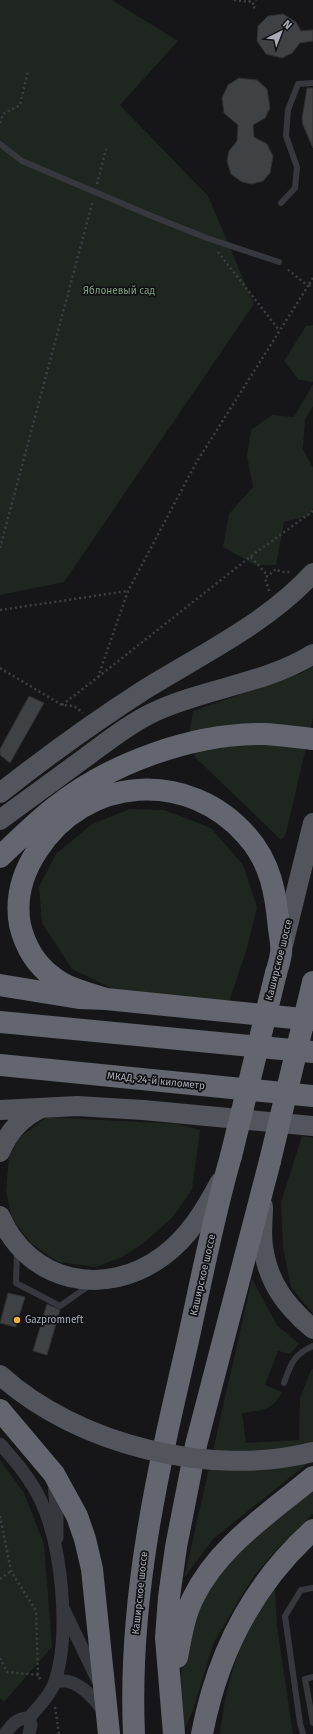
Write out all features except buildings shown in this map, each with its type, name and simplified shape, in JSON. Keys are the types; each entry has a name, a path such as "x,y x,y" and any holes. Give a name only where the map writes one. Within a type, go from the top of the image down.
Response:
{"highway":[{"path":"0,857 55,807 86,786 123,766 168,749 215,739 264,734 313,739"},
{"path":"106,999 75,990 54,978 36,962 23,937 18,911 21,882 30,861 42,842 60,824 85,805 113,793 139,789 166,791 186,795 216,809 237,824 252,842 267,868 277,896 281,952"},
{"name":"Каширское шоссе","path":"134,1734 133,1658 138,1591 145,1542 166,1436 229,1162 281,952"},
{"path":"174,1734 170,1701 166,1638 169,1597 176,1547 196,1445 270,1161 313,982"},
{"path":"0,985 78,998 106,999 313,1020"},
{"path":"0,1022 313,1052"},
{"name":"МКАД, 24-й километр","path":"0,1065 313,1096"},
{"path":"0,1410 54,1474 76,1516 85,1539 91,1561 108,1717"},
{"path":"170,1701 182,1628 192,1599 204,1577 215,1561 232,1545 313,1477"},
{"path":"202,1734 216,1676 240,1622 267,1580 297,1545 313,1530"}],"main road":[{"path":"0,793 143,691 248,627 276,607 304,572"},
{"path":"0,820 134,723 175,703 278,671 298,663 313,654"},
{"name":"Каширское шоссе","path":"281,952 313,823"},
{"path":"0,1110 77,1106 143,1110 313,1126"},
{"path":"0,1152 13,1128 26,1116 43,1107"},
{"path":"0,1216 5,1228 17,1245 31,1259 50,1270 67,1277 96,1281 121,1276 141,1270 162,1257 193,1228 209,1203 229,1162"},
{"path":"264,1182 262,1245 268,1268 280,1294 288,1306 313,1329"},
{"path":"0,1375 37,1402 68,1421 101,1435 147,1450 228,1461 265,1459 313,1452"}],"street":[{"path":"0,1227 17,1245"},
{"path":"0,1444 19,1465 41,1500 56,1552"},
{"path":"51,1688 63,1642 62,1607 56,1552 58,1518 54,1474"},
{"path":"62,1607 108,1717"},
{"path":"29,1718 51,1688 60,1681 68,1681 80,1687 108,1717"},
{"path":"4,1730 21,1718 29,1718"},
{"path":"29,1718 31,1725 29,1734"}],"lane":[{"path":"281,203 295,188 297,167 286,136 288,110 298,84 313,83"},
{"path":"0,144 22,161 95,192 207,238 279,262"},
{"path":"17,1245 16,1283 60,1306 96,1281"},
{"path":"284,1383 293,1360 302,1351 313,1346"},
{"path":"303,1734 300,1723 285,1616 301,1590 313,1588"},
{"path":"313,1677 305,1679 313,1723"}],"path":[{"path":"234,0 249,2 251,0"},
{"path":"255,8 252,5 256,0"},
{"path":"0,123 3,114 20,105 28,71"},
{"path":"0,548 106,149"},
{"path":"207,238 279,330"},
{"path":"279,262 308,286"},
{"path":"98,677 128,591 196,463 313,278"},
{"path":"308,286 313,284"},
{"path":"62,705 250,557 313,511"},
{"path":"250,557 268,576"},
{"path":"265,578 276,568 281,572 304,572"},
{"path":"0,610 128,591"},
{"path":"0,668 62,705 74,706 81,712"},
{"path":"0,1516 11,1571 36,1611 38,1675"},
{"path":"0,1579 11,1571"},
{"path":"0,1658 7,1672 38,1675 51,1688 59,1734"}],"green space":[{"name":"Яблоневый сад","path":"0,0 112,0 178,41 120,105 208,196 254,304 64,582 0,595"},
{"path":"313,325 313,382 299,380 284,361 306,326"},
{"path":"313,384 313,406 305,420 303,449 313,468 313,508 309,516 284,522 276,565 255,565 223,547 229,514 253,487 247,456 251,430 272,415 294,417"},
{"path":"313,666 313,718 285,837 280,839 195,757 189,736 193,711 302,673"},
{"path":"130,809 164,810 211,828 243,865 257,907 247,948 228,1005 119,992 72,969 42,923 39,887 56,854 92,824"},
{"path":"47,1117 177,1124 200,1130 192,1190 172,1218 141,1245 122,1257 96,1267 58,1262 32,1244 12,1219 6,1191 9,1157 19,1138"},
{"path":"302,1136 313,1138 313,1314 291,1287 283,1248 281,1202"},
{"path":"252,1279 277,1325 299,1344 290,1354 278,1351 265,1385 282,1392 278,1399 270,1407 265,1409 242,1413 246,1443 299,1440 300,1398 311,1370 313,1369 313,1459 213,1539 184,1578"},
{"path":"0,1460 24,1493 44,1544 52,1647 4,1702 0,1698"},
{"path":"313,1487 313,1514 278,1548 254,1576 214,1642 193,1710 183,1733 180,1686 184,1651 198,1607 231,1558"},
{"path":"275,1586 277,1626 293,1734 220,1734 227,1691 240,1649 254,1618"}],"place":[{"name":"Gazpromneft","path":"17,1320"}]}
